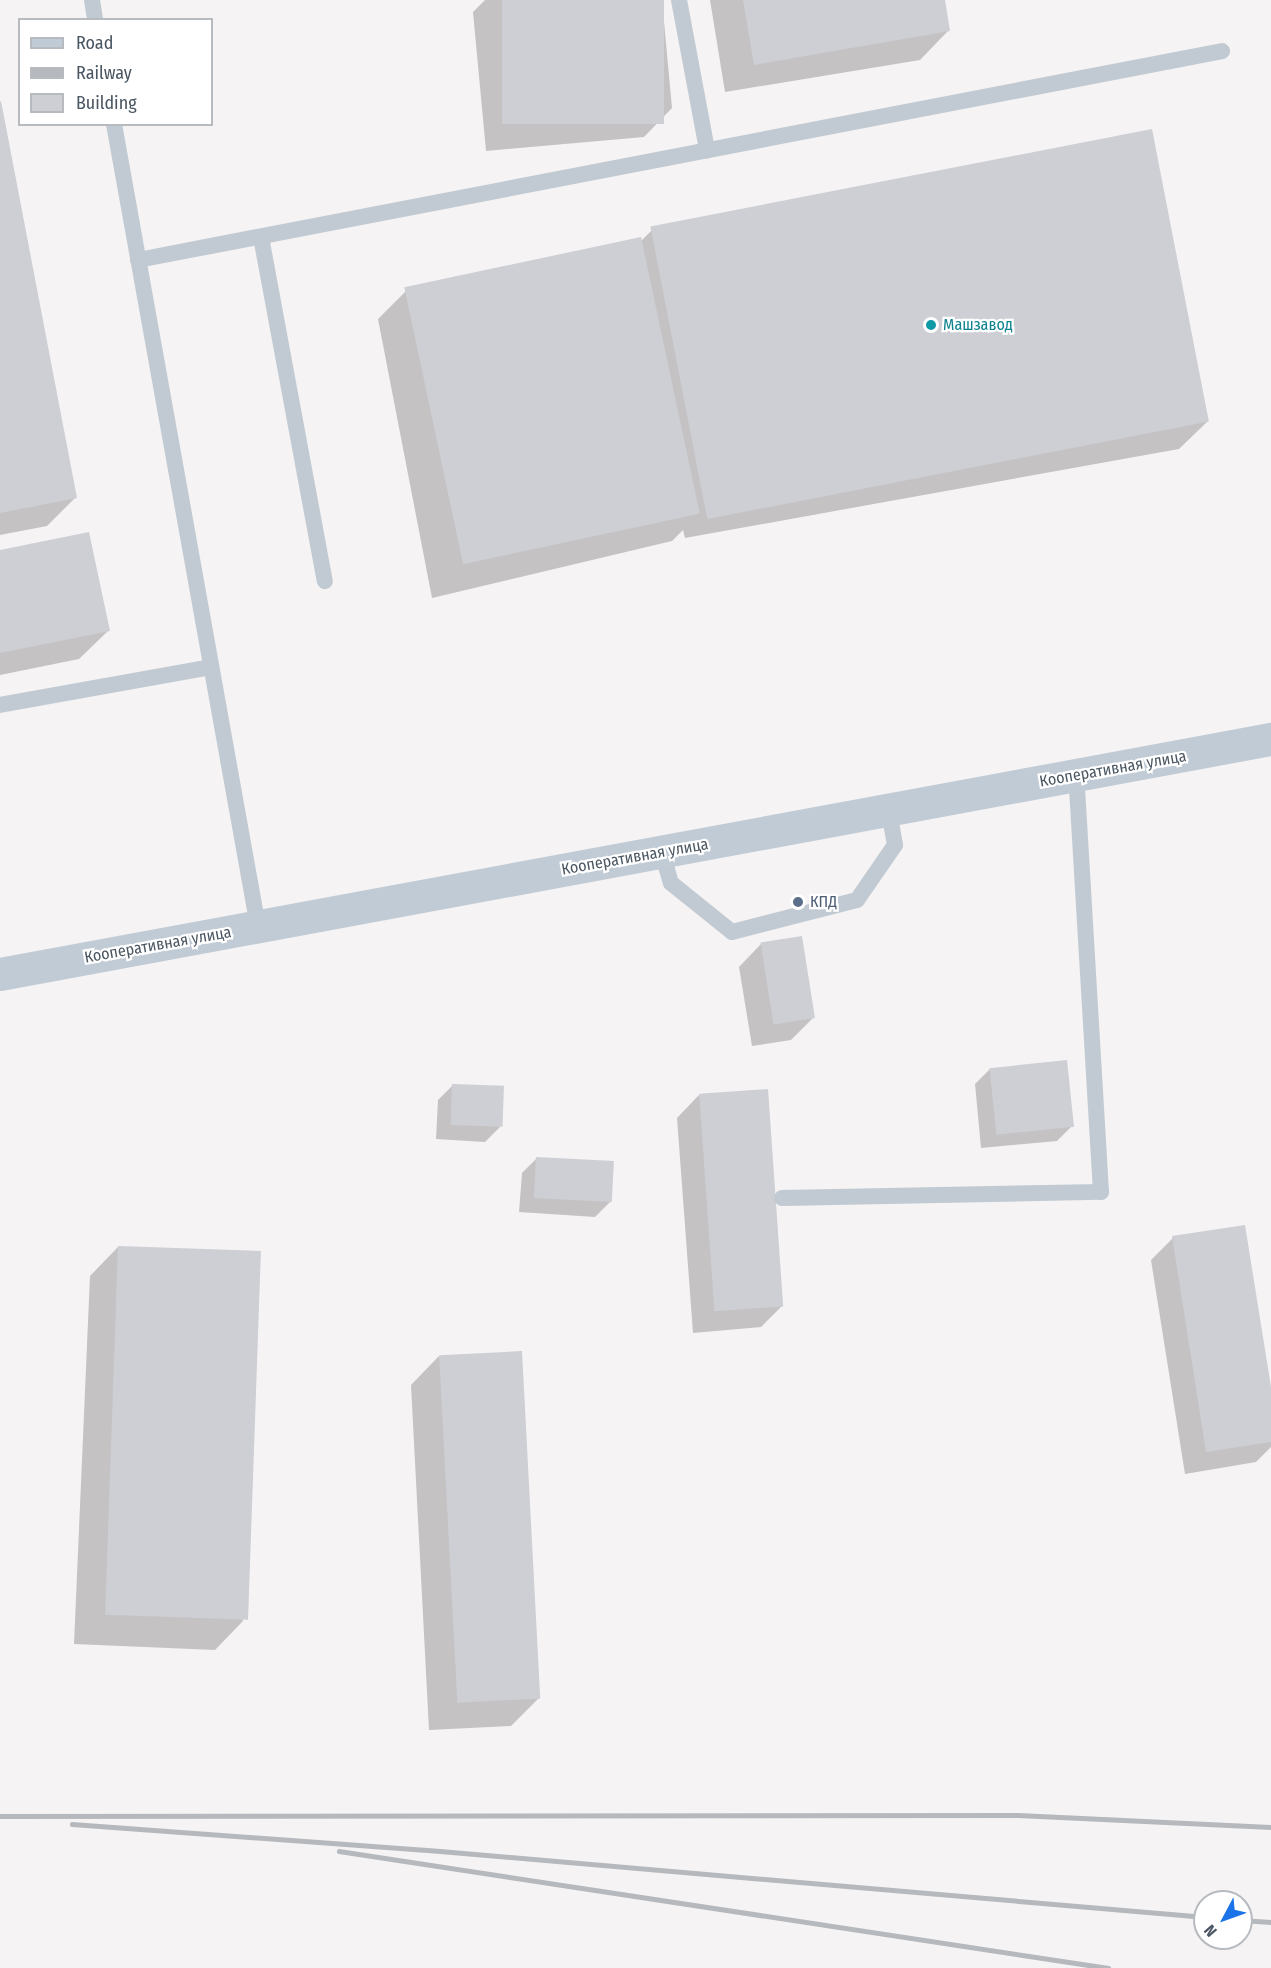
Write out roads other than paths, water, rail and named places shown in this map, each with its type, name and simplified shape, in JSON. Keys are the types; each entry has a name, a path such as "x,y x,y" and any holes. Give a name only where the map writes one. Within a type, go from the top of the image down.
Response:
{"main road":[{"name":"Кооперативная улица","path":"0,974 1271,740"}],"lane":[{"path":"92,0 95,18"},
{"path":"679,0 707,150"},
{"path":"138,260 1222,51"},
{"path":"114,126 258,927"},
{"path":"261,237 325,581"},
{"path":"0,705 212,668"},
{"path":"782,1198 1101,1192 1076,776"},
{"path":"662,852 671,884 732,932 857,900 895,844 889,810"}],"railway":[{"path":"0,1816 1018,1815 1271,1827"},
{"path":"72,1824 440,1851 1193,1916"},
{"path":"339,1851 1108,1968"},
{"path":"1253,1921 1271,1922"}],"place":[{"name":"Машзавод","path":"931,325"},
{"name":"КПД","path":"798,902"}]}
